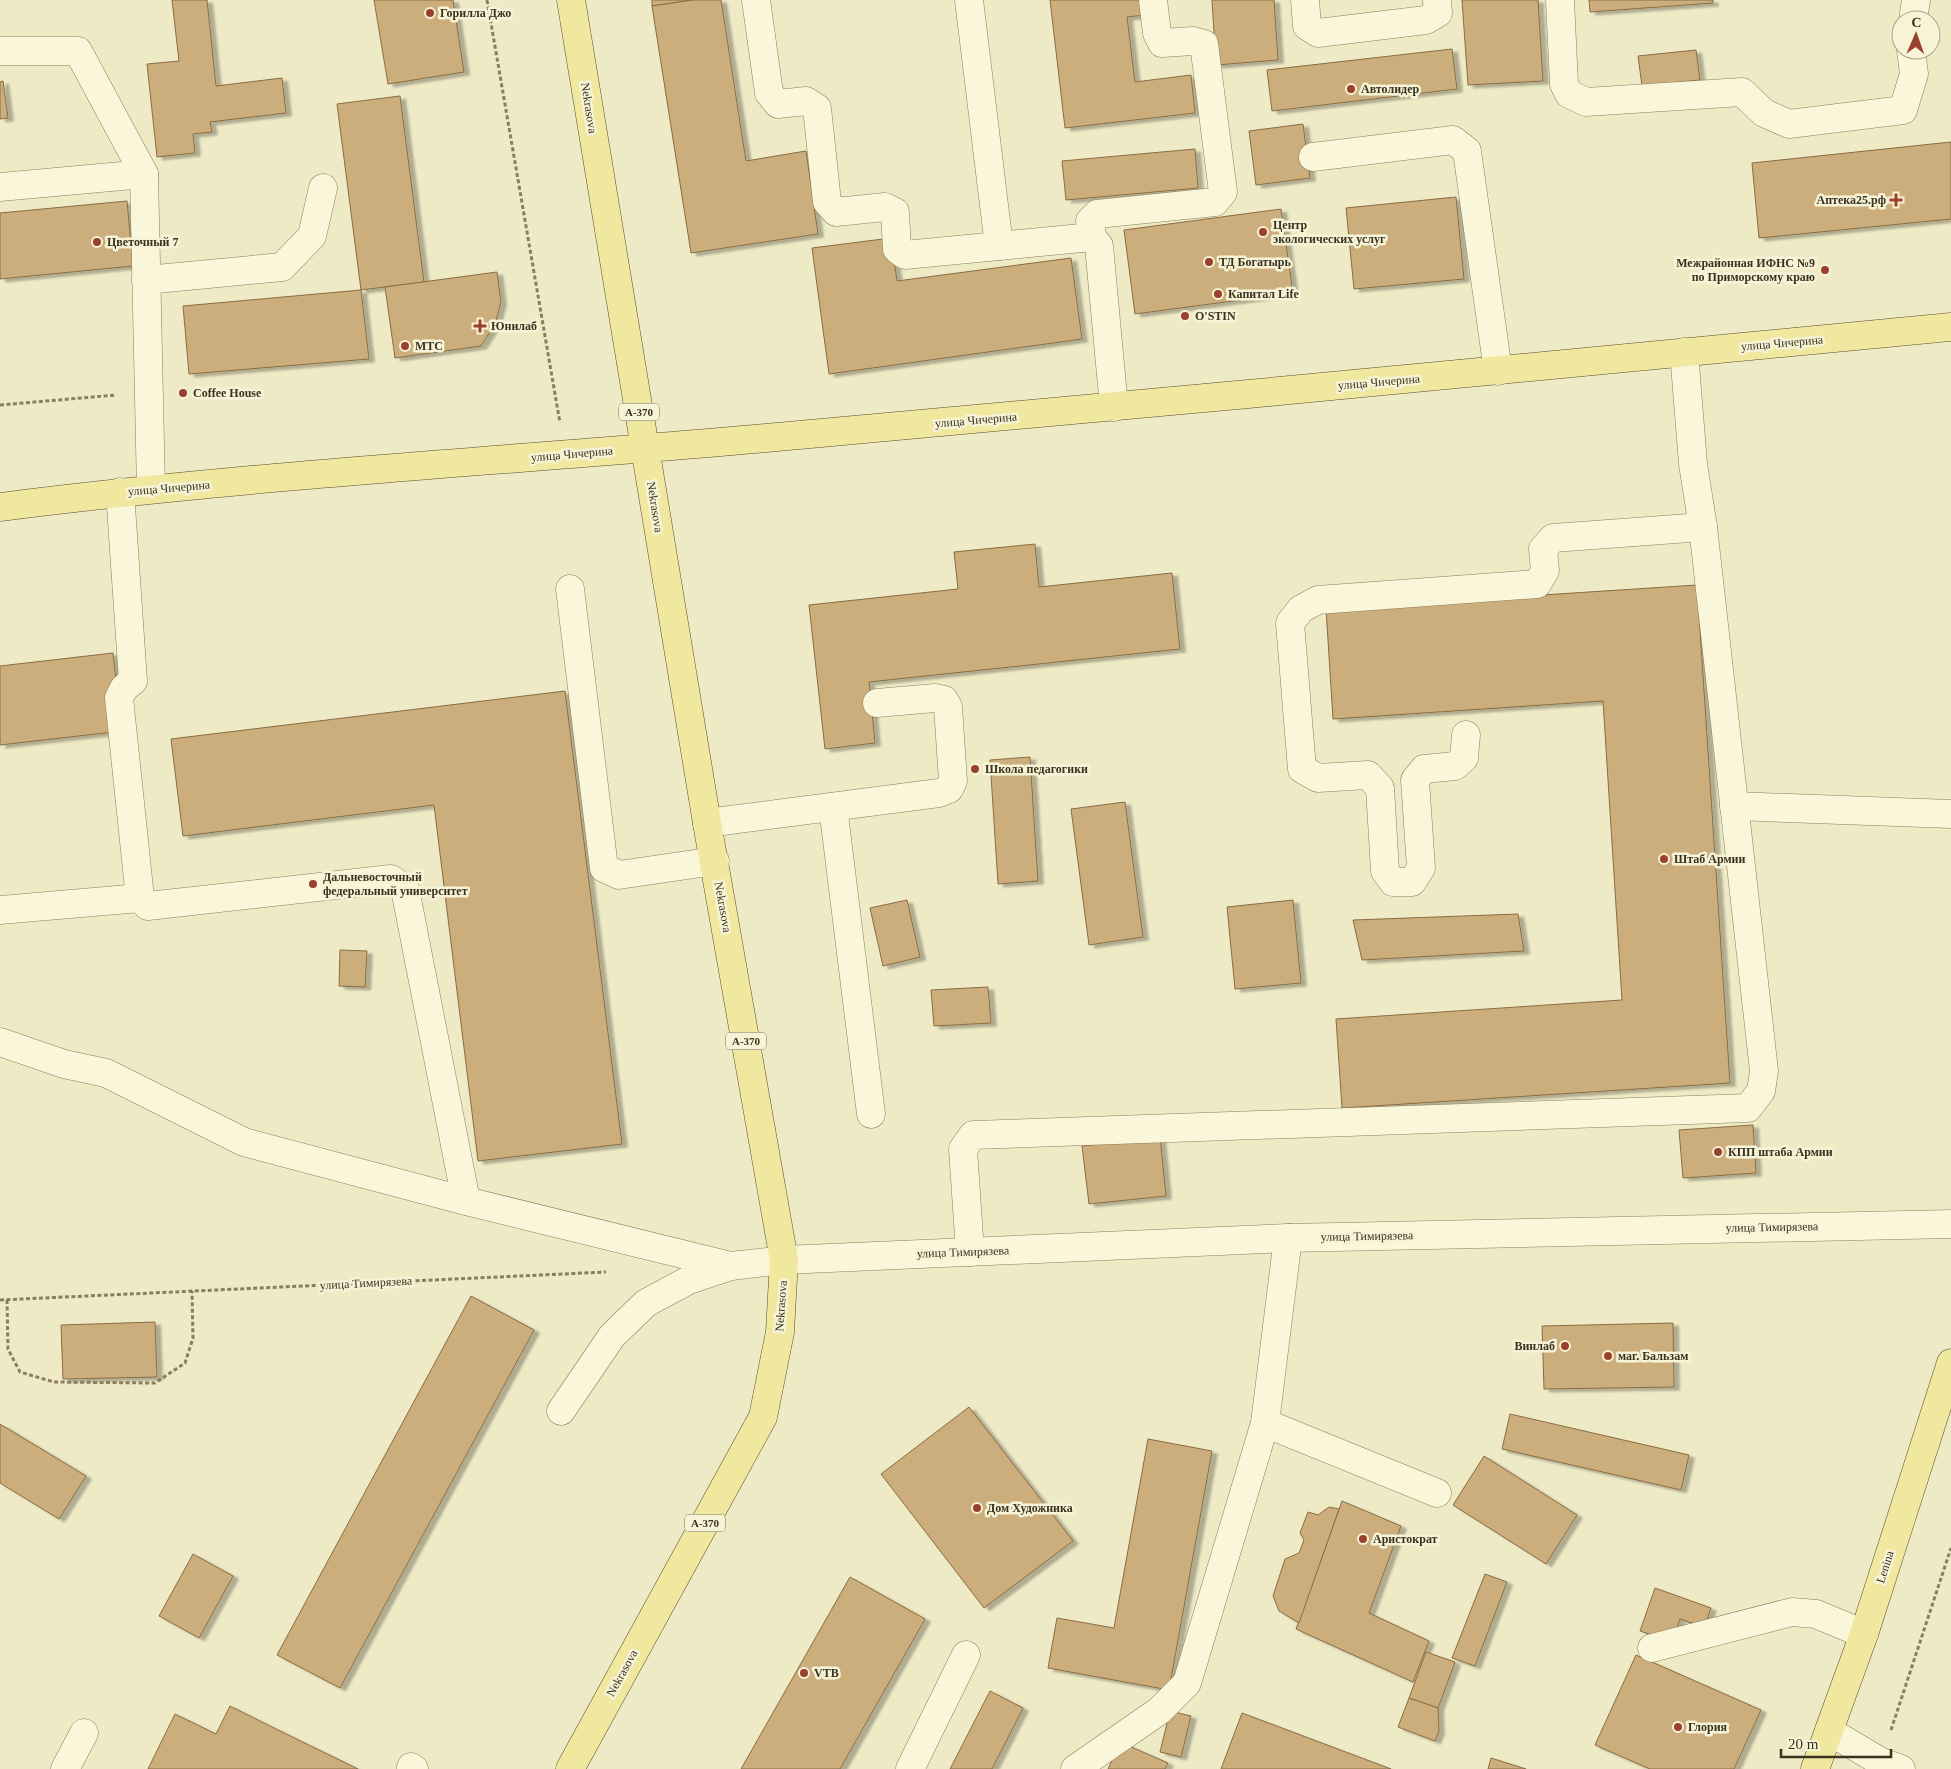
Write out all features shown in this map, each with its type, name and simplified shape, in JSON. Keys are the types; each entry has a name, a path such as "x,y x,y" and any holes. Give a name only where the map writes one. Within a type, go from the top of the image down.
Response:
{"main road":[{"name":"Nekrasova","path":"570,1769 763,1417 780,1332 784,1260 707,823 572,0"},
{"name":"улица Чичерина","path":"0,507 151,489 645,449 1114,407 1951,327"},
{"name":"Lenina","path":"1816,1769 1944,1410 1951,1363"}],"street":[{"path":"756,0 769,94 778,104 806,101 817,108 827,202 836,212 885,207 895,212 897,249 905,255 1092,237"},
{"path":"969,0 999,246"},
{"path":"1114,407 1099,246 1092,237 1090,221 1097,214 1214,202 1223,192 1204,44 1193,41 1162,43 1157,33 1153,0"},
{"path":"1306,0 1307,26 1318,33 1426,20 1438,12 1437,0"},
{"path":"1560,0 1564,84 1569,94 1586,102 1742,92 1764,113 1789,124 1903,110 1914,74 1913,60"},
{"path":"0,51 78,51 144,174 151,489"},
{"path":"1312,157 1453,140 1467,151 1498,370"},
{"path":"0,187 144,174"},
{"path":"146,280 282,267 312,236 323,188"},
{"path":"970,1252 963,1149 973,1135 1748,1108 1761,1091 1764,1071 1703,527 1692,464 1684,352"},
{"path":"120,492 133,680 124,688 119,698 140,898 148,906 391,879 405,889 466,1201"},
{"path":"1466,735 1464,758 1455,766 1424,768 1415,780 1421,868 1412,882 1393,882 1384,871 1380,788 1368,775 1318,778 1302,769 1290,623 1301,609 1318,600 1537,584 1545,571 1543,549 1553,538 1703,527"},
{"path":"570,589 604,868 619,875 715,861"},
{"path":"707,823 833,808 939,793 949,789 953,781 948,706 944,700 935,698 877,703"},
{"path":"1734,806 1951,814"},
{"path":"833,808 871,1114"},
{"path":"0,910 140,898"},
{"path":"0,1042 64,1064 106,1074 244,1142 466,1201 731,1266"},
{"name":"улица Тимирязева","path":"731,1266 784,1260 1288,1238 1951,1224"},
{"path":"1076,1769 1159,1711 1187,1683 1265,1423 1288,1238"},
{"path":"561,1412 612,1336 646,1303 689,1280 731,1266"},
{"path":"1265,1423 1437,1493"},
{"path":"1652,1648 1792,1612 1816,1614 1864,1634"},
{"path":"910,1769 966,1655"},
{"path":"1829,1731 1890,1765"},
{"path":"65,1769 84,1733"}],"path":[{"path":"487,0 560,422"},
{"path":"0,405 148,393"},
{"name":"улица Тимирязева","path":"0,1300 611,1271"},
{"path":"7,1300 8,1349 20,1372 54,1382 155,1383 186,1363 193,1338 192,1291"},
{"path":"1890,1765 1951,1548"}],"building":[{"path":"172,0 207,0 216,86 282,78 286,113 210,122 212,132 193,134 195,153 157,157 147,64 179,61"},
{"path":"374,0 453,0 464,72 388,84"},
{"path":"652,0 693,0 652,6"},
{"path":"693,0 721,0 746,161 806,151 818,234 691,253 652,6"},
{"path":"1050,0 1145,0 1146,15 1127,17 1135,82 1191,75 1195,113 1065,128"},
{"path":"1212,0 1274,0 1278,60 1216,65"},
{"path":"1462,0 1538,0 1543,81 1468,85"},
{"path":"1589,0 1713,0 1713,3 1590,12"},
{"path":"1452,49 1457,89 1272,111 1267,70"},
{"path":"1696,50 1700,80 1642,86 1638,56"},
{"path":"3,81 8,118 0,119 0,82"},
{"path":"400,96 424,282 361,290 337,104"},
{"path":"1303,124 1310,178 1256,185 1249,131"},
{"path":"1951,142 1951,219 1759,238 1752,163"},
{"path":"1195,149 1198,188 1066,200 1062,161"},
{"path":"1456,197 1464,279 1354,289 1346,208"},
{"path":"127,201 133,266 0,279 0,213"},
{"name":"ТД Богатырь","path":"1281,209 1293,293 1135,314 1124,230"},
{"path":"891,238 897,281 1071,258 1082,339 829,374 812,248"},
{"path":"497,272 501,302 495,324 481,346 395,358 385,287"},
{"path":"361,290 369,359 189,374 183,306"},
{"path":"1035,544 1039,587 1172,573 1180,649 869,682 875,743 825,749 809,605 958,589 954,552"},
{"name":"Штаб Армии","path":"1697,585 1730,1083 1342,1108 1336,1019 1622,1000 1603,701 1333,719 1326,609"},
{"path":"113,653 122,731 0,745 0,666"},
{"path":"565,691 622,1144 478,1161 434,805 183,836 171,739"},
{"path":"1030,757 1038,881 998,884 990,760"},
{"path":"1125,802 1143,937 1089,945 1071,809"},
{"path":"907,900 920,957 883,966 870,908"},
{"path":"1293,900 1301,983 1235,989 1227,907"},
{"path":"1518,914 1524,951 1362,960 1353,920"},
{"path":"340,950 367,951 365,987 339,986"},
{"path":"988,987 991,1023 934,1026 931,990"},
{"name":"КПП штаба Армии","path":"1753,1125 1756,1173 1683,1178 1679,1130"},
{"path":"1160,1137 1166,1196 1089,1204 1082,1146"},
{"path":"471,1296 534,1330 340,1688 277,1655"},
{"path":"155,1322 157,1377 63,1379 61,1325"},
{"name":"маг. Бальзам","path":"1673,1323 1674,1387 1544,1389 1542,1326"},
{"name":"Дом Художника","path":"969,1407 1073,1541 984,1608 881,1474"},
{"path":"1510,1414 1689,1455 1681,1490 1502,1449"},
{"path":"0,1424 86,1476 59,1519 0,1483"},
{"path":"1148,1439 1212,1451 1169,1690 1048,1668 1057,1618 1114,1628"},
{"path":"1484,1456 1577,1515 1546,1564 1453,1505"},
{"path":"1342,1501 1401,1526 1369,1613 1429,1641 1413,1682 1296,1629"},
{"path":"1329,1507 1339,1509 1299,1623 1279,1611 1273,1596 1285,1559 1299,1553 1304,1540 1300,1533 1308,1512 1318,1515"},
{"path":"193,1554 233,1576 199,1638 159,1616"},
{"path":"1485,1574 1507,1582 1475,1666 1452,1658"},
{"path":"850,1577 925,1619 840,1769 741,1769"},
{"path":"1655,1588 1711,1608 1704,1627 1680,1619 1672,1642 1640,1631"},
{"path":"1426,1652 1455,1662 1438,1708 1409,1698"},
{"name":"Глория","path":"1636,1655 1761,1710 1734,1769 1650,1769 1595,1745"},
{"path":"990,1691 1023,1708 992,1769 950,1769"},
{"path":"1409,1698 1438,1708 1439,1731 1435,1741 1398,1727"},
{"path":"230,1706 358,1769 148,1769 175,1714 216,1734"},
{"path":"1170,1711 1191,1716 1181,1757 1160,1752"},
{"path":"1242,1713 1391,1769 1221,1769"},
{"path":"1120,1742 1168,1763 1165,1769 1108,1769"},
{"path":"1491,1758 1526,1769 1488,1769"}],"place":[{"name":"Горилла Джо","path":"430,13"},
{"name":"Автолидер","path":"1351,89"},
{"name":"Аптека25.рф","path":"1896,200"},
{"name":"Центр экологических услуг","path":"1263,232"},
{"name":"Цветочный 7","path":"97,242"},
{"name":"ТД Богатырь","path":"1209,262"},
{"name":"Межрайонная ИФНС №9 по Приморскому краю","path":"1825,270"},
{"name":"Капитал Life","path":"1218,294"},
{"name":"O'STIN","path":"1185,316"},
{"name":"Юнилаб","path":"480,326"},
{"name":"МТС","path":"405,346"},
{"name":"Coffee House","path":"183,393"},
{"name":"Школа педагогики","path":"975,769"},
{"name":"Штаб Армии","path":"1664,859"},
{"name":"Дальневосточный федеральный университет","path":"313,884"},
{"name":"КПП штаба Армии","path":"1718,1152"},
{"name":"Винлаб","path":"1565,1346"},
{"name":"маг. Бальзам","path":"1608,1356"},
{"name":"Дом Художника","path":"977,1508"},
{"name":"Аристократ","path":"1363,1539"},
{"name":"VTB","path":"804,1673"},
{"name":"Глория","path":"1678,1727"}]}
